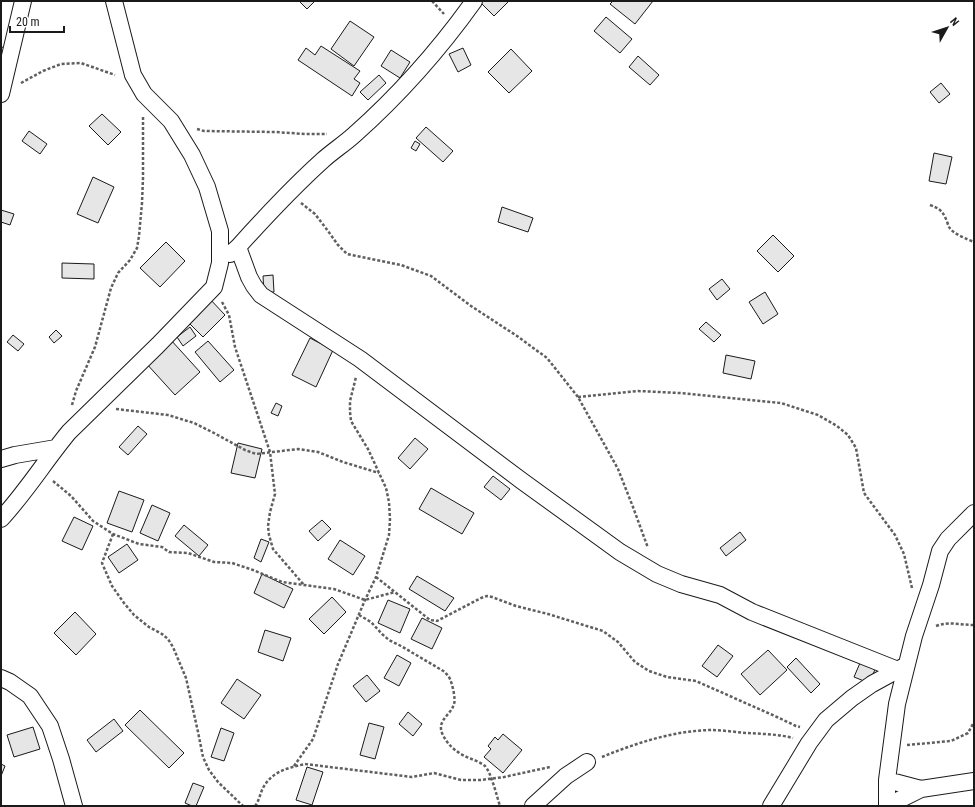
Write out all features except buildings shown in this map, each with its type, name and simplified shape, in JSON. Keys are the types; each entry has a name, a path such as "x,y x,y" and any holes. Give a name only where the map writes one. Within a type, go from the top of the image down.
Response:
{"street":[{"path":"1,94 23,1"},
{"path":"1,519 69,432 158,345 214,287 220,263 220,231 207,187 192,155 171,121 144,94 133,75 114,1"},
{"path":"220,263 238,247 289,192 325,158 353,136 408,84 455,27 474,1"},
{"path":"238,247 249,276 261,295 360,359 522,481 620,552 657,574 681,584 720,595 752,612 902,668"},
{"path":"1,460 56,448"},
{"path":"974,513 948,539 940,551 931,585 902,668 887,780 888,806 921,789 974,781"},
{"path":"771,806 809,743 826,720 857,694 902,668"},
{"path":"1,678 10,682 30,696 50,726 74,806"},
{"path":"533,806 566,776 587,762"},
{"path":"887,780 921,789"}],"path":[{"path":"1,94 43,71 61,64 81,63 117,76 133,75"},
{"path":"69,432 70,412 76,391 94,347 111,288 118,273 130,260 137,248 143,178 144,94"},
{"path":"171,121 204,131 275,132 353,136"},
{"path":"289,192 315,214 338,245 347,254 401,265 431,276 471,306 548,358 578,397 618,469 634,507 657,574"},
{"path":"930,205 940,209 952,230 974,242"},
{"path":"214,287 229,315 235,347 270,452 275,494 268,526 273,549 304,585"},
{"path":"294,766 313,739 338,664 376,577 389,535 389,502 386,488 368,449 351,421 350,401 360,359"},
{"path":"578,397 638,391 680,393 781,403 818,415 837,426 848,435 856,448 864,493 895,535 904,554 913,591"},
{"path":"95,407 168,415 194,423 245,450 256,454 298,449 318,452 343,462 379,473"},
{"path":"40,470 70,496 92,521 113,534 139,544 162,547 169,552 188,553 214,562 232,563 282,582 334,589 365,600 395,592"},
{"path":"113,534 102,563 105,572 112,586 134,615 149,627 162,634 168,639 173,647 186,678 203,757 208,770 243,806"},
{"path":"376,577 430,620 435,621 444,618 481,598 487,596 492,597 516,606 603,631 618,642 635,662 649,671 667,677 696,681 796,726 809,726 826,720"},
{"path":"359,615 372,622 389,640 445,672 449,678 455,702 442,723 442,733 446,742 459,753 479,762 486,767 500,806"},
{"path":"914,636 942,624 950,623 974,626"},
{"path":"891,744 910,745 951,741 968,733 974,722"},
{"path":"587,762 633,745 661,737 692,731 711,730 780,735 809,743"},
{"path":"255,806 268,780 279,771 306,764 412,777 434,773 461,780 491,779 550,767"}]}
